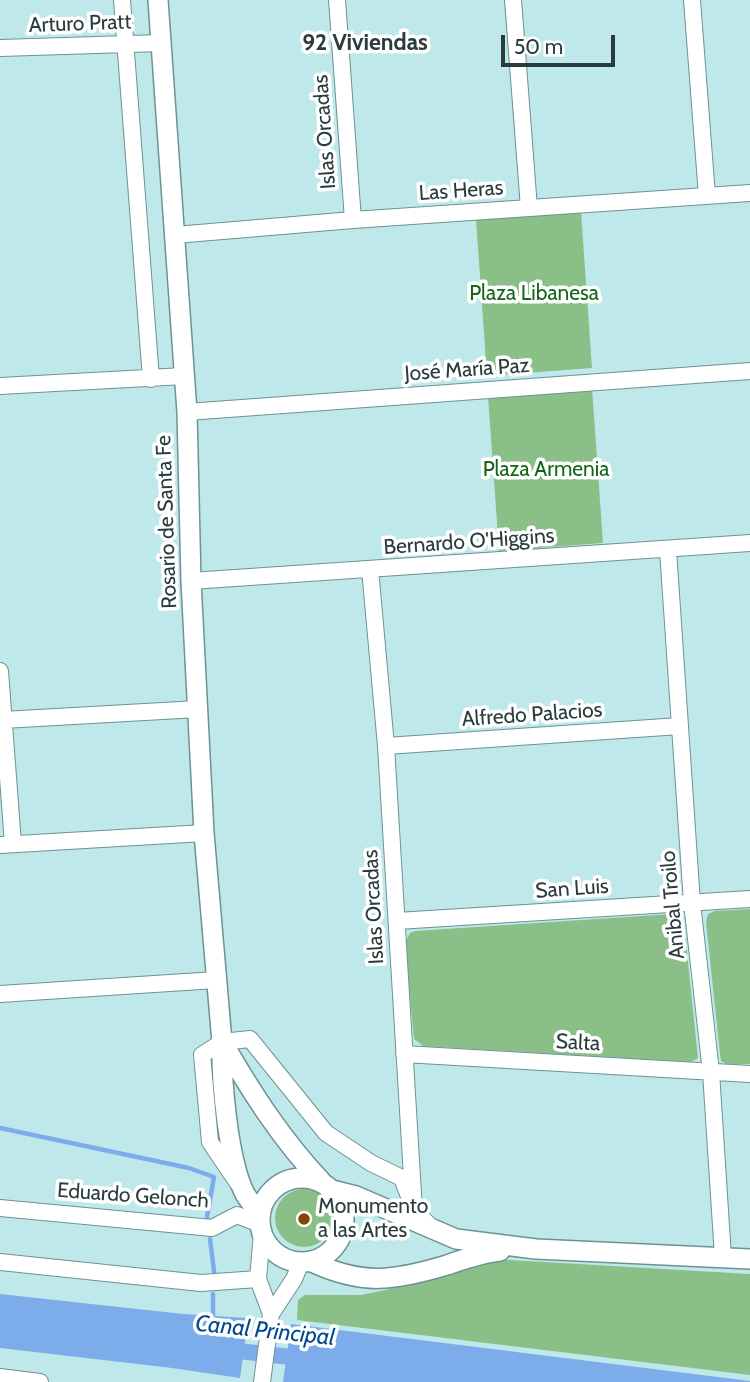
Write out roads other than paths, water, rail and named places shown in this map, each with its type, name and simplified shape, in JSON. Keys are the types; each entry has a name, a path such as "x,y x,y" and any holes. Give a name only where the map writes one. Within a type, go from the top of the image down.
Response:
{"main road":[{"name":"Rosario de Santa Fe","path":"158,0 187,412 191,581 204,833 222,1042 221,1067 234,1160 245,1193 261,1224"},
{"name":"Rosario de Santa Fe","path":"222,1042 264,1111 300,1159 327,1186"},
{"path":"536,1249 495,1252 379,1280 352,1278 306,1262 291,1261 273,1250 261,1224 268,1195 283,1182 302,1178 356,1196 456,1239 536,1249 750,1259"},
{"path":"306,1262 327,1254 334,1248 343,1232 342,1205 327,1186"}],"street":[{"path":"122,0 151,379"},
{"name":"Islas Orcadas","path":"337,0 353,220"},
{"path":"513,0 529,208"},
{"path":"692,0 707,196"},
{"name":"Arturo Pratt","path":"0,48 161,43"},
{"name":"Las Heras","path":"175,235 750,193"},
{"name":"José María Paz","path":"187,412 750,370"},
{"path":"0,386 184,376"},
{"name":"Bernardo O'Higgins","path":"191,581 750,543"},
{"name":"Anibal Troilo","path":"668,550 692,902 710,1072 723,1257"},
{"name":"Islas Orcadas","path":"370,569 386,746 414,1210"},
{"path":"0,671 6,844 204,833"},
{"path":"3,720 198,709"},
{"name":"Alfredo Palacios","path":"386,746 680,726"},
{"name":"San Luis","path":"397,921 750,899"},
{"path":"0,994 216,980"},
{"path":"222,1042 250,1039 326,1133 370,1163 402,1178 414,1210 438,1233"},
{"name":"Salta","path":"404,1054 750,1073"},
{"name":"Eduardo Gelonch","path":"0,1208 212,1228 237,1215 261,1224"},
{"path":"261,1224 258,1279 271,1314"},
{"path":"0,1262 201,1283 258,1279"},
{"path":"262,1382 271,1314 306,1262"},
{"path":"0,1377 40,1382"}],"water":[{"path":"0,1294 183,1314 248,1318 240,1378 0,1348"},
{"path":"291,1324 750,1381 750,1382 283,1382"}],"waterway":[{"path":"0,1128 189,1168 214,1177 207,1217"},
{"path":"210,1239 215,1279"},
{"path":"213,1294 213,1322"},
{"name":"Canal Principal","path":"222,1349 307,1359"}],"place":[{"name":"Monumento a las Artes","path":"304,1219"}],"district":[{"name":"92 Viviendas","path":"365,43"}],"park label":[{"name":"Plaza Libanesa","path":"534,294"},
{"name":"Plaza Armenia","path":"546,470"}]}
